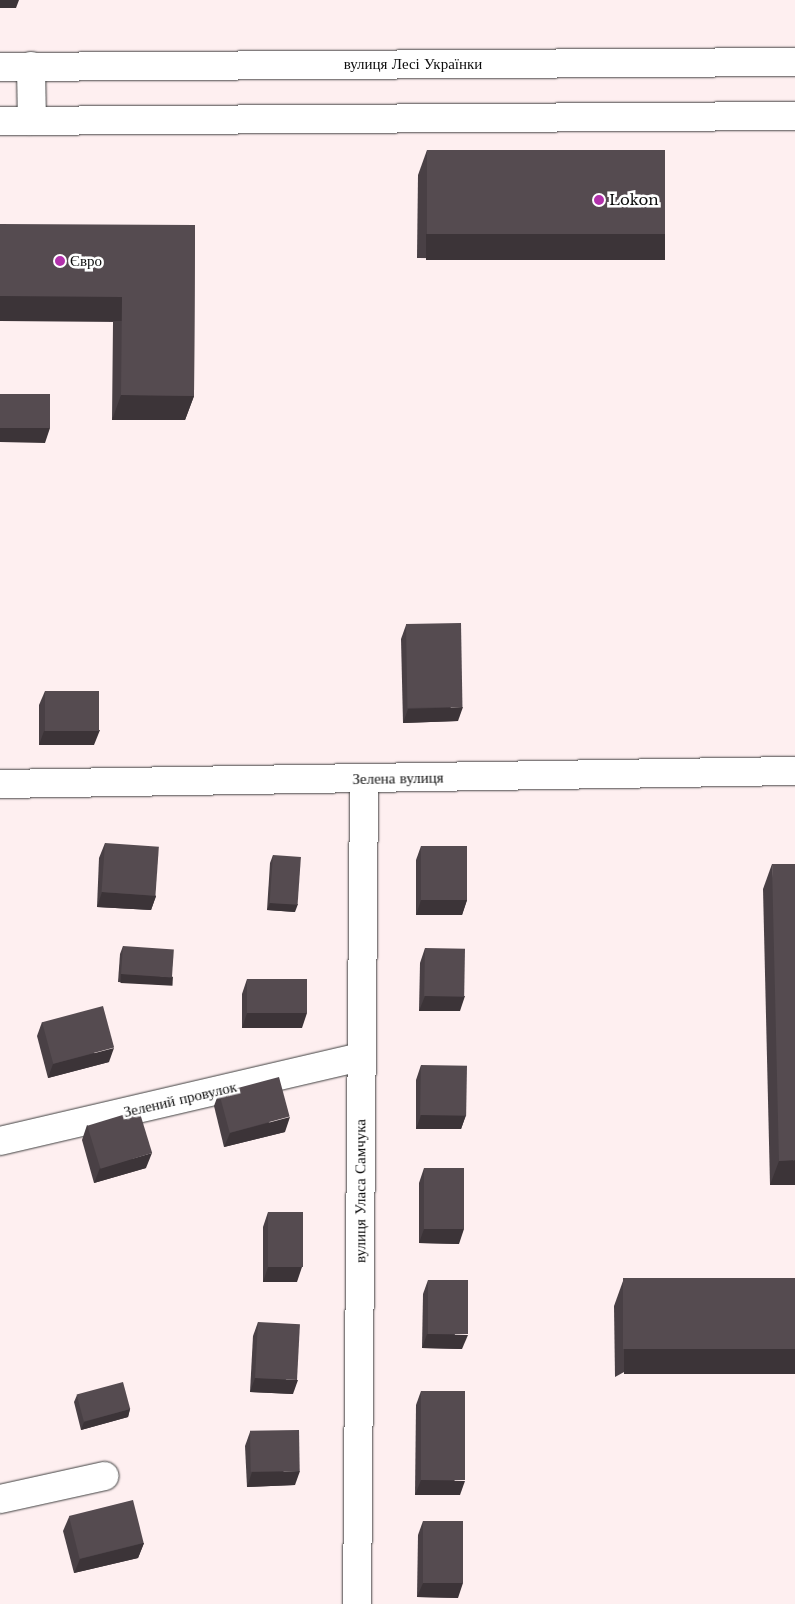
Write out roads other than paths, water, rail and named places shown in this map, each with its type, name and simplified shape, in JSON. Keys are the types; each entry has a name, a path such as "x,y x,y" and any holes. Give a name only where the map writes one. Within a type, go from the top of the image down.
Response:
{"street":[{"name":"вулиця Лесі Українки","path":"0,67 795,62"},
{"path":"30,66 32,121"},
{"path":"0,121 795,116"},
{"name":"Зелена вулиця","path":"0,784 795,771"},
{"name":"вулиця Уласа Самчука","path":"357,1604 364,779"},
{"name":"Зелений провулок","path":"0,1141 361,1057"},
{"path":"0,1498 105,1476"}],"place":[{"name":"Lokon","path":"599,200"},
{"name":"Євро","path":"60,261"}]}
